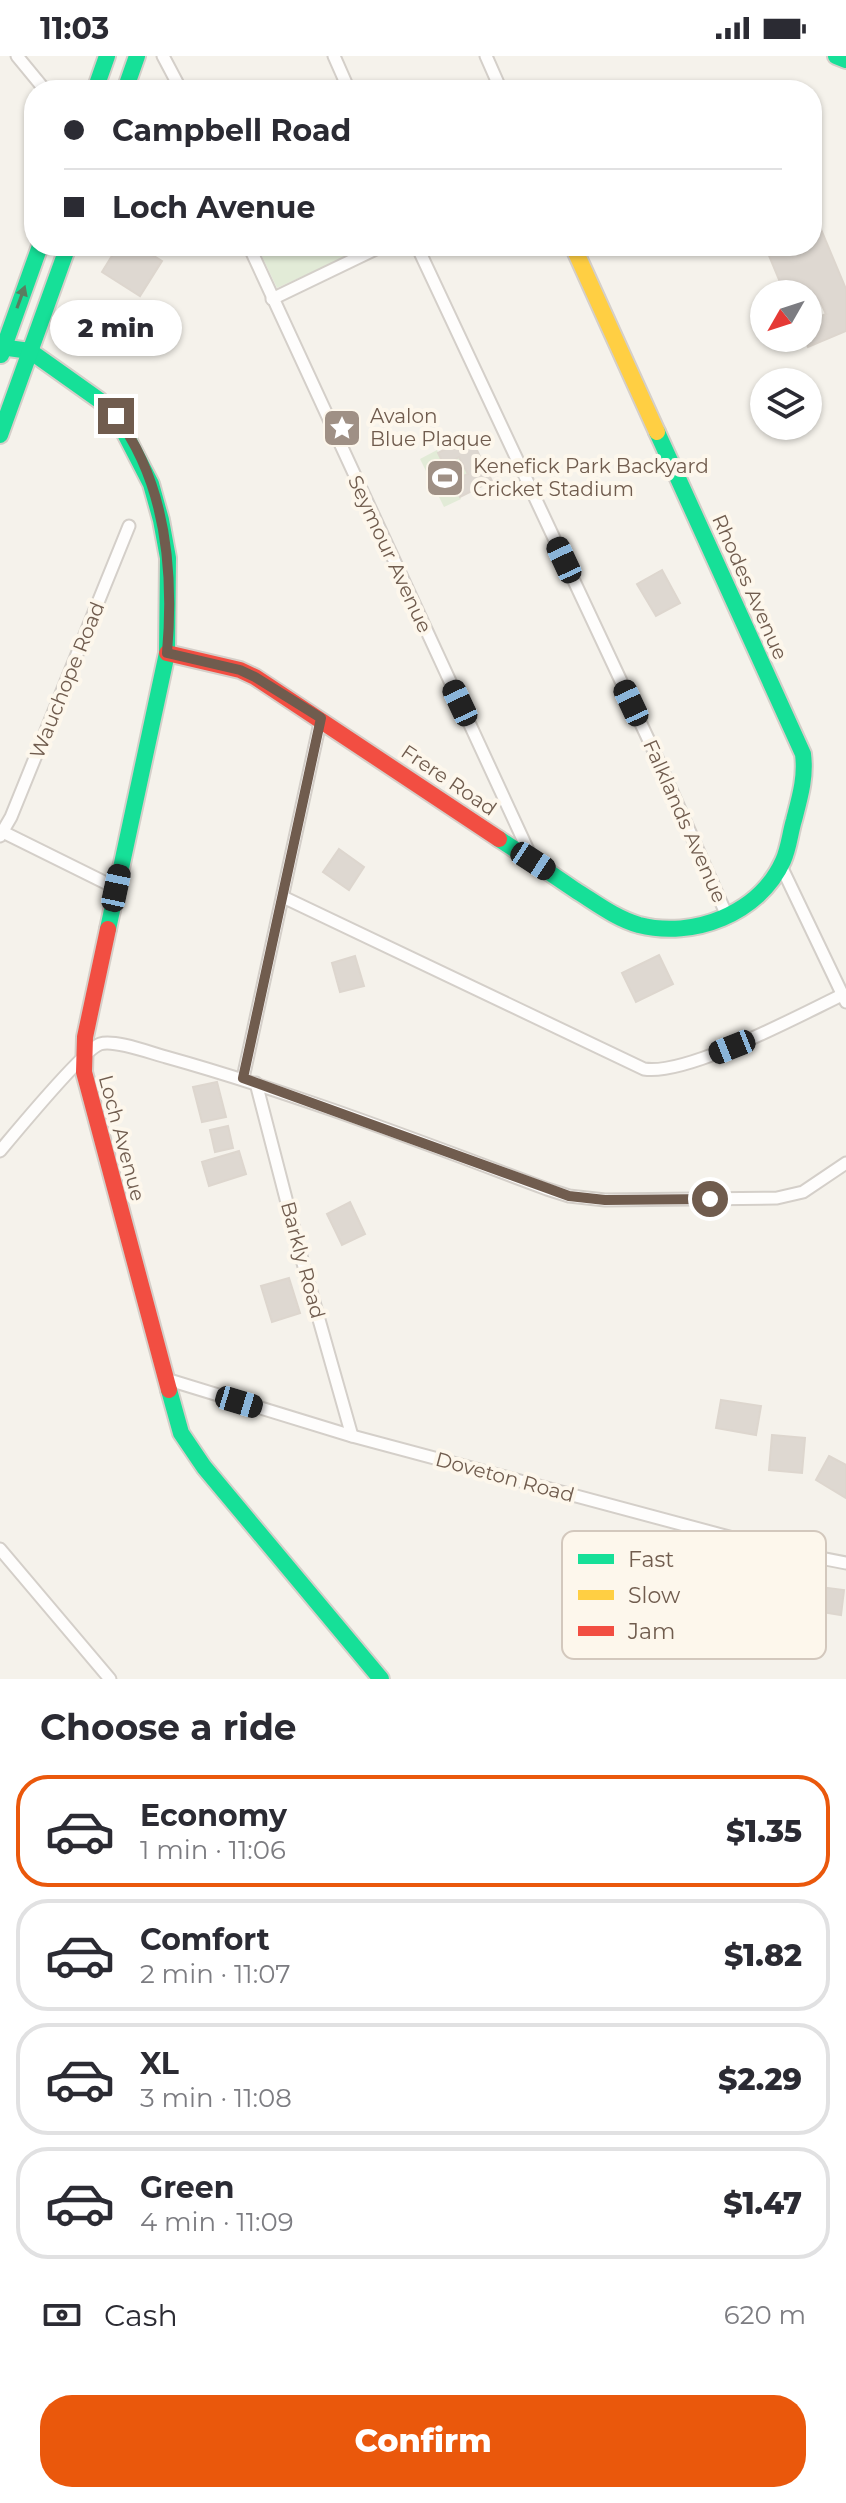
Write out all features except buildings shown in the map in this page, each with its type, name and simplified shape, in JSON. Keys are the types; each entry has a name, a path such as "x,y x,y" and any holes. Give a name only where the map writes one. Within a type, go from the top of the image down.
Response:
{"main road":[{"path":"99,80 107,56"},
{"path":"129,80 137,56"},
{"path":"836,56 846,60"},
{"path":"30,351 1,351 36,256"},
{"path":"0,435 64,256"},
{"name":"Rhodes Avenue","path":"578,256 803,754 805,781 781,866"},
{"name":"Loch Avenue","path":"30,351 107,408 124,428 151,484 165,538 169,576 167,653 93,995 84,1058 92,1103 181,1433 193,1453 381,1679"},
{"name":"Frere Road","path":"167,653 240,670 255,677 615,916 635,925 670,930 728,918 750,902 781,866"}],"street":[{"path":"17,56 37,80"},
{"path":"163,56 176,80"},
{"path":"334,56 345,80"},
{"path":"486,56 497,80"},
{"name":"Seymour Avenue","path":"253,256 533,861"},
{"path":"272,299 361,256"},
{"name":"Falklands Avenue","path":"422,256 658,760 728,918"},
{"name":"Wauchope Road","path":"116,888 1,834 17,802 129,526"},
{"path":"243,1078 321,718"},
{"path":"283,897 644,1069 662,1070 707,1057 844,998 781,866"},
{"path":"0,1151 84,1058 105,1043 243,1078 547,1189 586,1199 777,1198 803,1192 846,1163"},
{"name":"Barkly Road","path":"256,1083 352,1436"},
{"name":"Doveton Road","path":"166,1379 352,1436 707,1531"},
{"path":"0,1549 110,1679"},
{"name":"Doveton Road","path":"826,1559 846,1563"}],"green space":[{"path":"262,256 347,256 277,288"},
{"name":"Kenefick Park Backyard Cricket Stadium","path":"437,450 444,465 459,457 468,474 453,482 461,499 444,507 420,459"}],"traffic: fast":[{"path":"99,80 107,56"},
{"path":"129,80 137,56"},
{"path":"836,56 846,60"},
{"path":"1,355 36,256"},
{"path":"0,435 64,256"},
{"path":"0,347 30,351 99,400 116,416 151,484 161,520 168,558 167,653 108,929"},
{"path":"499,839 614,914 639,925 660,928 702,925 741,908 772,880 785,856 802,787 803,754 657,432"},
{"path":"169,1390 181,1433 204,1467 381,1679"}],"traffic: slow":[{"path":"578,256 657,432"}],"traffic: jam":[{"path":"167,653 240,670 255,677 499,839"},
{"path":"108,929 85,1037 84,1072 169,1390"}],"place":[{"name":"Avalon Blue Plaque","path":"342,428"},
{"name":"Kenefick Park Backyard Cricket Stadium","path":"445,478"}],"route":[{"path":"116,416 151,484 165,538 169,576 167,653 240,670 321,718 243,1078 569,1196 605,1200 710,1199"}]}
